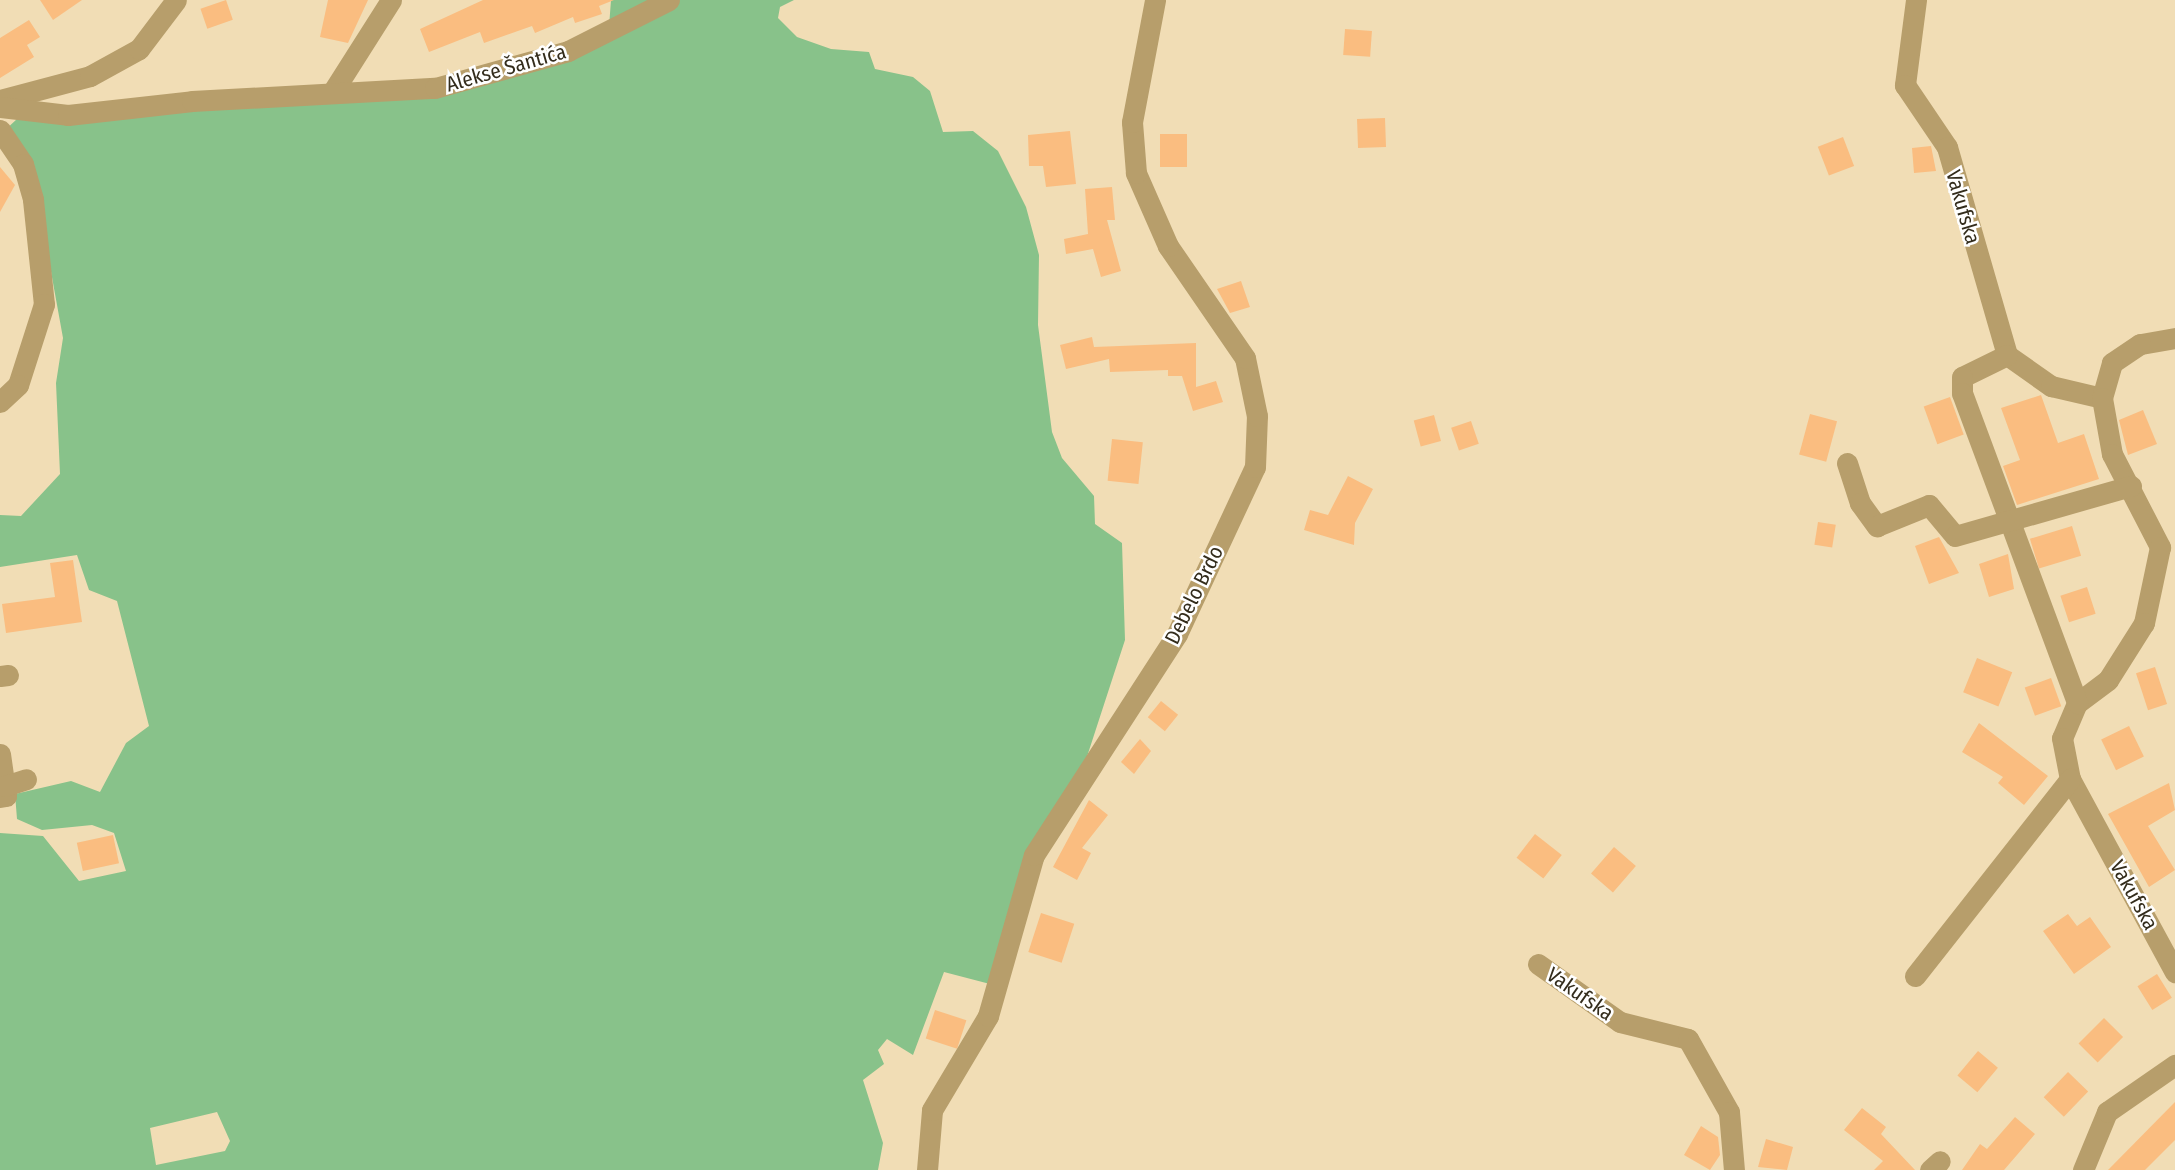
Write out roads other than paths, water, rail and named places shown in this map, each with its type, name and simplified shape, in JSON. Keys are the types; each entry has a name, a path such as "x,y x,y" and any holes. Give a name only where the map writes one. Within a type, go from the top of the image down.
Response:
{"street":[{"path":"0,100 90,76 139,49 176,0"},
{"path":"332,93 391,0"},
{"name":"Alekse Šantića","path":"0,107 68,115 332,93 435,88 569,51 669,0"},
{"name":"Debelo Brdo","path":"927,1170 932,1110 988,1016 1034,855 1177,634 1255,467 1257,416 1245,358 1168,246 1136,173 1132,122 1155,0"},
{"name":"Vakufska","path":"1916,0 1905,68 1911,99 1947,147 2007,355"},
{"path":"0,130 23,164 33,200 44,304 18,385 0,402"},
{"path":"2102,398 2051,386 2007,355 1962,377 1962,393 2077,703 2108,680 2144,623 2168,549 2112,454 2102,398 2112,363 2140,344 2175,338"},
{"path":"1847,463 1860,503 1877,526 1929,505 1955,536 2131,486"},
{"name":"Vakufska","path":"2077,703 2062,738 2070,779 2175,971"},
{"path":"0,754 2,792 26,779"},
{"path":"1915,976 2070,779"},
{"name":"Vakufska","path":"1538,964 1620,1022 1688,1039 1729,1112 1734,1170"},
{"path":"2083,1170 2107,1112 2175,1065"}]}
